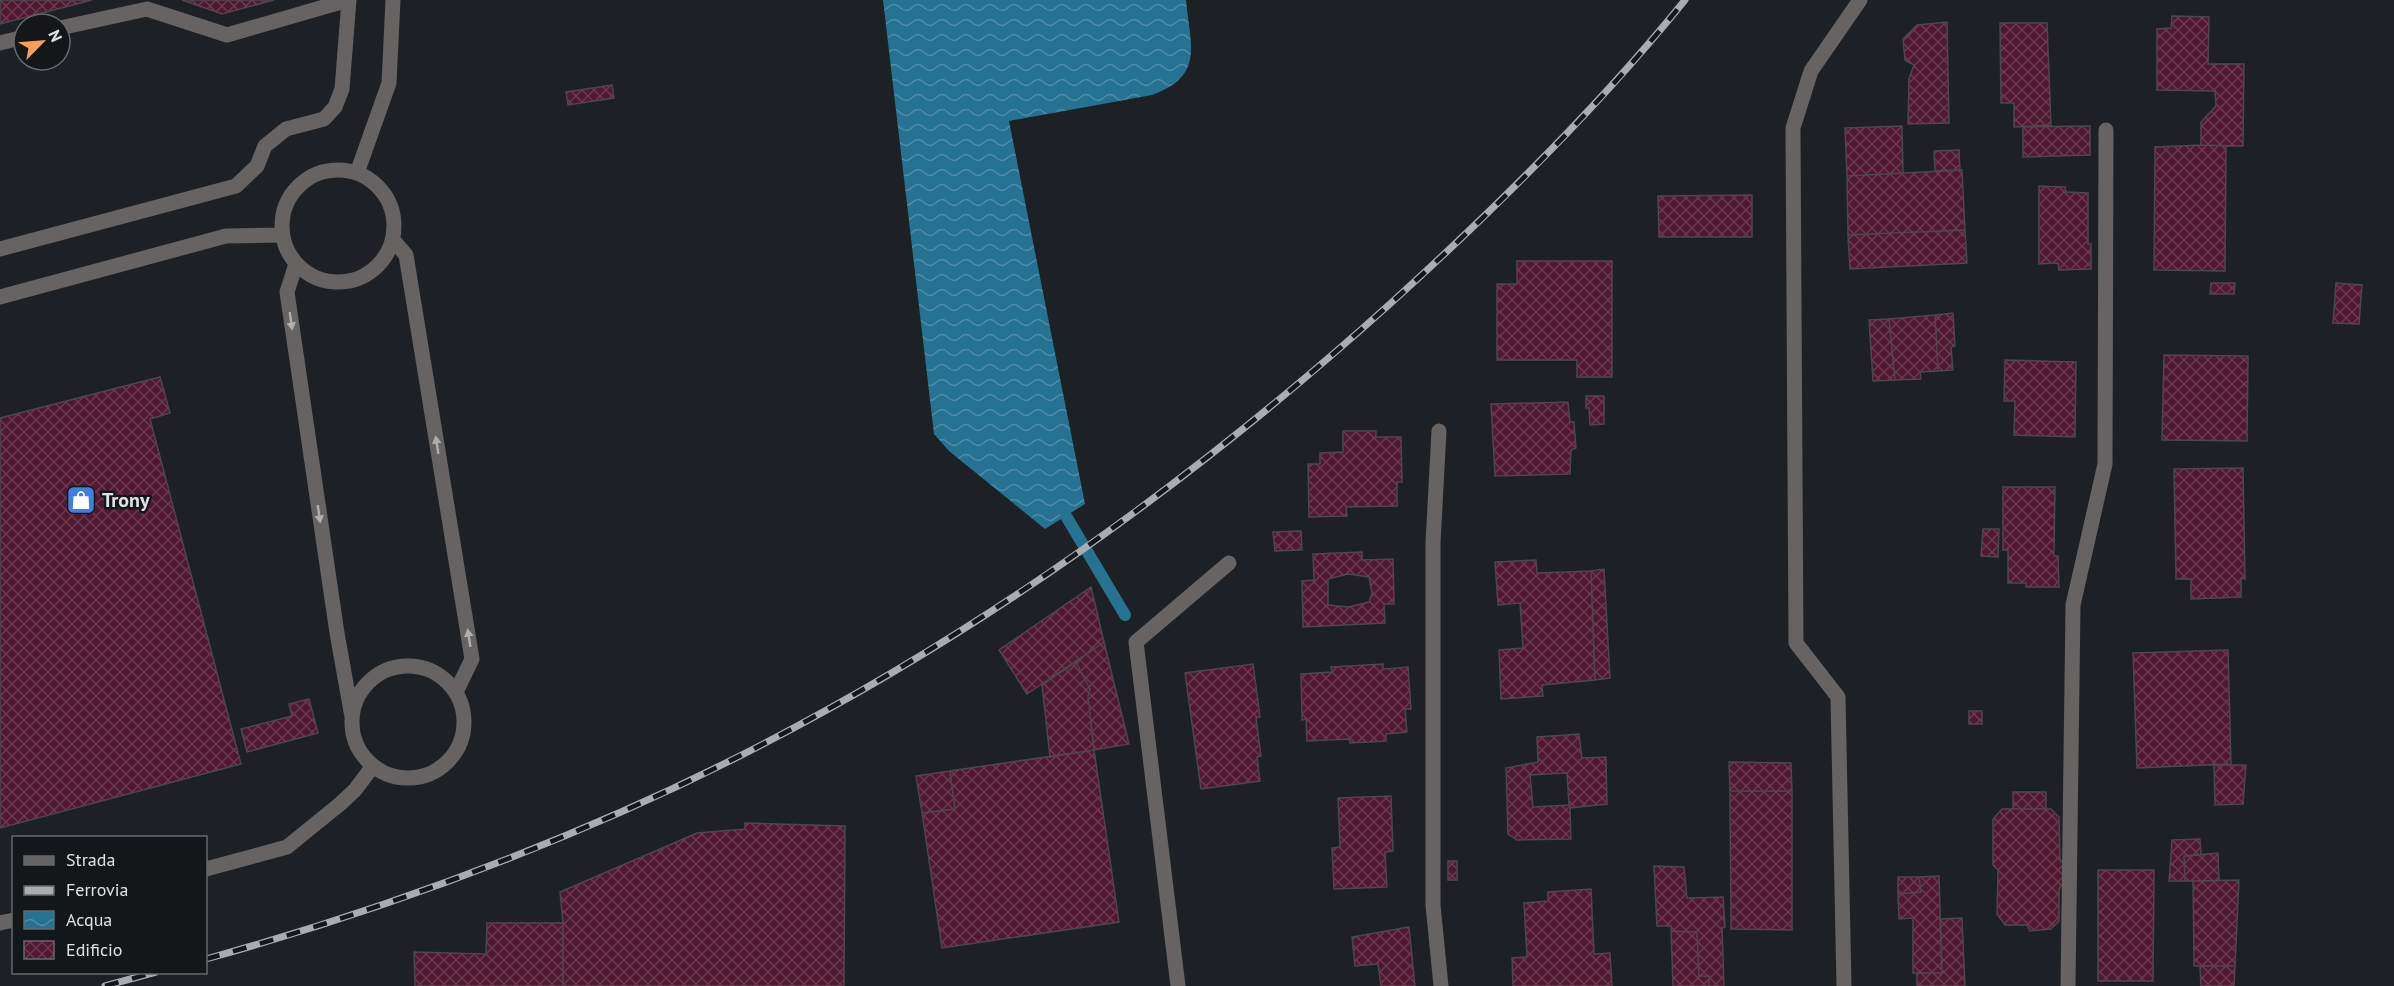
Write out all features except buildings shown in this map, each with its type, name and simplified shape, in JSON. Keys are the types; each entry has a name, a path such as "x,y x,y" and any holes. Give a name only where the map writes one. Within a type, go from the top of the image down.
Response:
{"street":[{"path":"0,249 236,186 257,166 265,146 286,129 324,119 335,107 342,88 349,0 227,35 147,9 72,25"},
{"path":"357,173 389,83 393,0"},
{"path":"1844,986 1838,697 1796,643 1793,128 1811,71 1860,0"},
{"path":"2068,986 2073,605 2105,464 2106,130"},
{"path":"340,170 357,173 371,180 383,192 391,207 393,240 386,256 375,270 360,279 343,283 326,281 309,275 296,264 287,250 282,235 284,210 296,189 309,178 324,171 340,170"},
{"path":"0,297 226,236 282,235"},
{"path":"393,240 406,255 472,659 456,692"},
{"path":"296,264 287,292 337,633 356,744 374,766 387,774 402,778 418,777 433,773 446,764 456,752 465,722 463,706 447,680 434,671 419,666 403,665 388,669 368,682 356,702 352,717"},
{"path":"1438,431 1432,543 1433,893 1441,986"},
{"path":"1178,986 1136,642 1229,563"},
{"path":"207,868 287,847 340,804 355,790 374,766"}],"water":[{"path":"883,0 1186,0 1191,45 1190,57 1187,68 1180,78 1169,87 1152,95 1009,121 1085,504 1045,529 949,451 934,434"}],"waterway":[{"path":"1066,516 1125,615"}],"railway":[{"path":"207,959 311,928 416,893 621,812 726,763 828,709 928,651 1026,588 1121,522 1214,452 1304,379 1391,303 1507,195 1581,119 1685,0"},
{"path":"105,986 149,974"}],"place":[{"name":"Trony","path":"81,500"}]}
